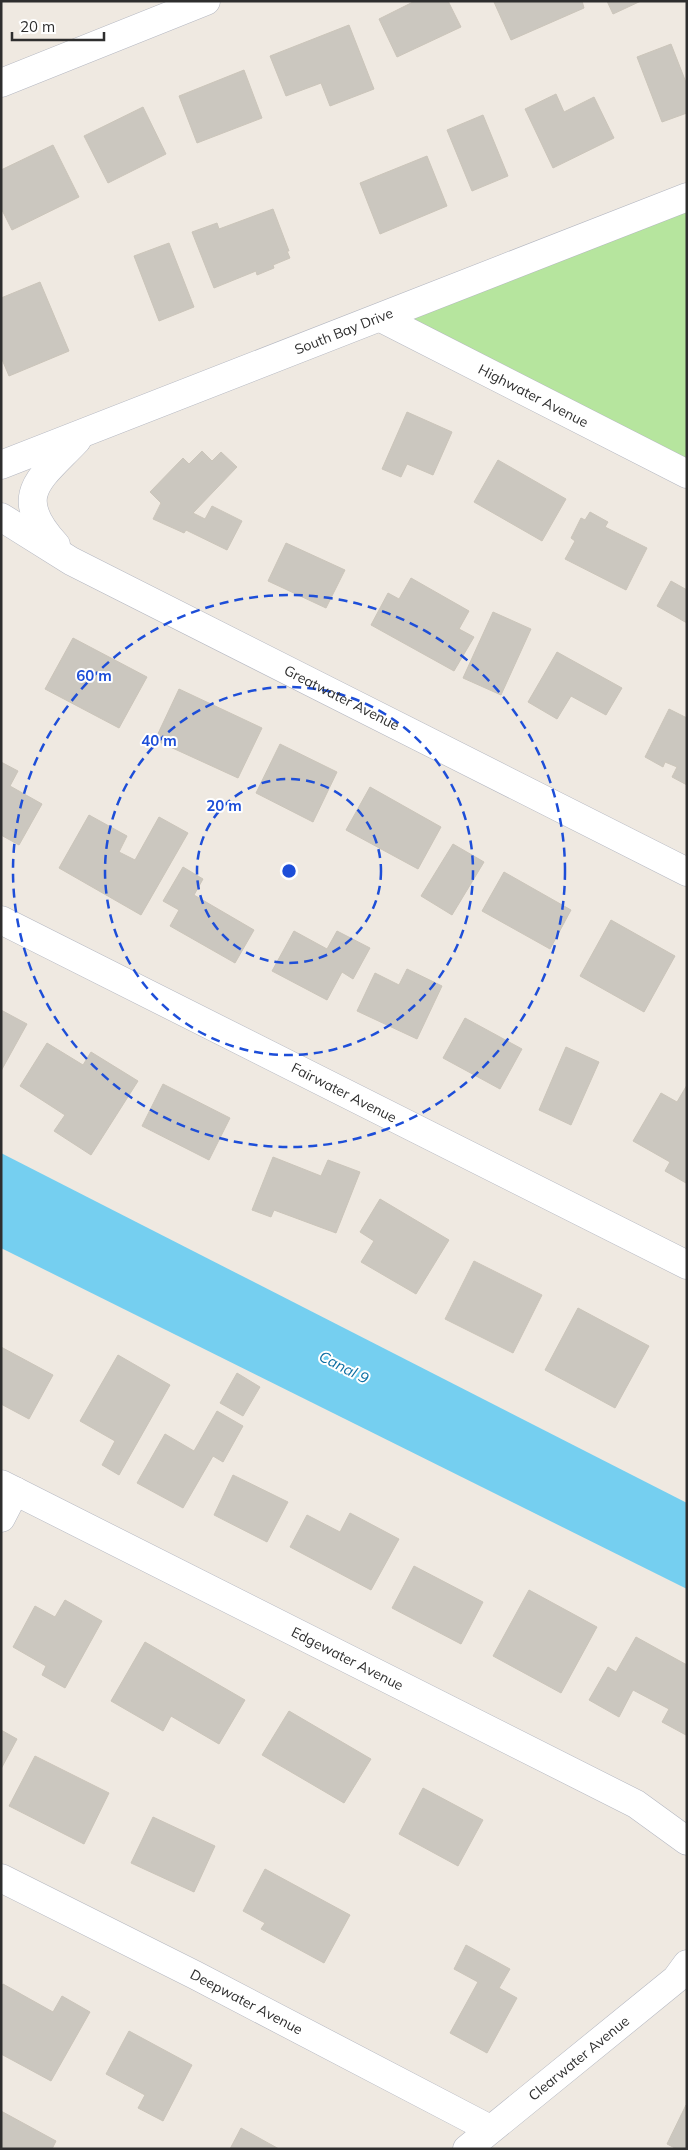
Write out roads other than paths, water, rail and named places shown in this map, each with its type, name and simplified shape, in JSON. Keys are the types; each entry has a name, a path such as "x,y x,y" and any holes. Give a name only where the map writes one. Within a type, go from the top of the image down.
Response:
{"street":[{"path":"1,83 206,1"},
{"name":"South Bay Drive","path":"1,465 687,198"},
{"name":"Highwater Avenue","path":"381,318 687,474"},
{"path":"71,560 42,530 32,508 33,490 46,472 82,434"},
{"name":"Greatwater Avenue","path":"1,517 71,560 687,872"},
{"name":"Fairwater Avenue","path":"1,920 687,1265"},
{"path":"1,1518 8,1488"},
{"name":"Edgewater Avenue","path":"8,1488 636,1804 687,1840"},
{"name":"Deepwater Avenue","path":"1,1878 194,1975 490,2129"},
{"name":"Clearwater Avenue","path":"467,2149 577,2061 676,1978 687,1964"}],"water":[{"name":"Canal 9","path":"1,1153 687,1503 687,1589 1,1248"}]}
